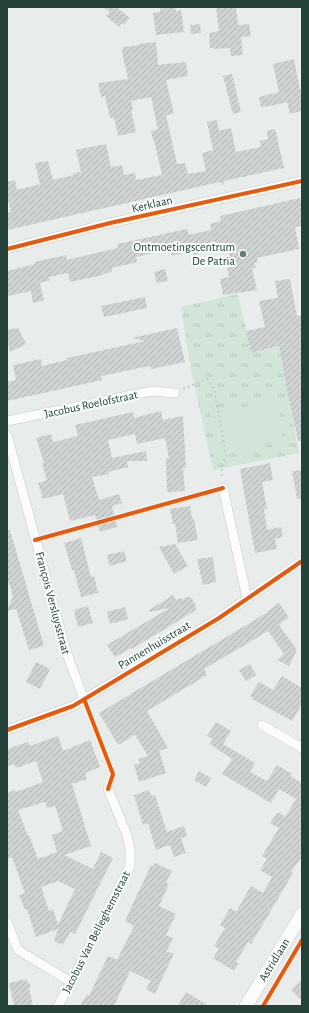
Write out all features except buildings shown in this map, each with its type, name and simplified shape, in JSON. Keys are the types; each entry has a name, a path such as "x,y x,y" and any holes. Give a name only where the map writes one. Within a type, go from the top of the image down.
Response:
{"main road":[{"name":"Astridlaan","path":"246,1006 302,914"}],"street":[{"name":"Kerklaan","path":"7,249 110,223 302,180"},
{"name":"Jacobus Roelofstraat","path":"7,422 152,391 175,393"},
{"name":"François Versluysstraat","path":"7,435 67,654 84,699"},
{"path":"223,488 247,598"},
{"name":"Pannenhuisstraat","path":"7,730 73,706 220,618 302,561"},
{"path":"262,725 302,748"},
{"name":"Jacobus Van Belleghemstraat","path":"58,1006 130,866 130,850 127,835 108,789"},
{"path":"7,922 18,950 71,982"}],"path":[{"path":"175,393 207,379 214,389 226,456 222,468 223,488"}],"green space":[{"path":"238,294 251,353 279,347 299,453 213,470 191,370 181,307"},
{"path":"276,401 284,440 218,452 210,414"}],"cycle path":[{"path":"7,249 110,223 302,181"},
{"path":"35,540 223,488"},
{"path":"7,730 73,706 219,618 302,561"},
{"path":"84,699 113,774 108,789"},
{"path":"263,1006 302,940"}],"place":[{"name":"Ontmoetingscentrum De Patria","path":"243,254"}]}
